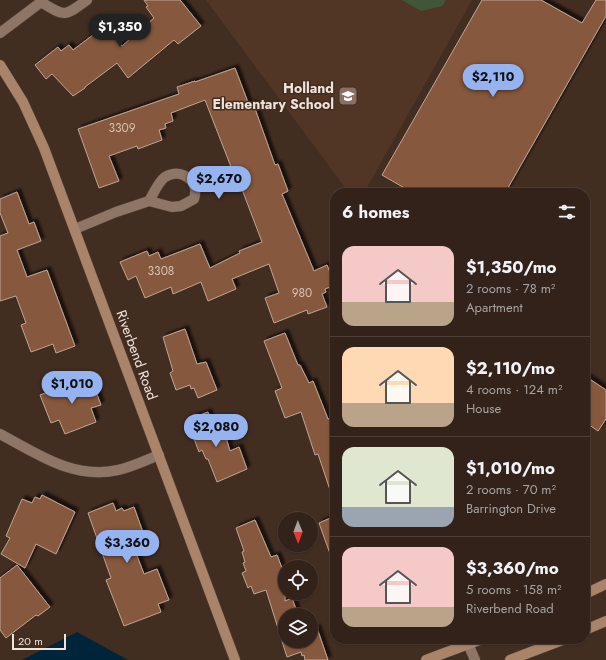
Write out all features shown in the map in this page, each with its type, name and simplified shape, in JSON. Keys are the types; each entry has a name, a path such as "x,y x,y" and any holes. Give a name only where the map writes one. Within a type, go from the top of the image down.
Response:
{"street":[{"path":"0,33 41,1 60,14 69,13 87,0"},
{"name":"Riverbend Road","path":"0,65 23,102 44,148 235,660"},
{"path":"75,229 116,212 149,201"},
{"path":"1,439 58,465 84,472 100,473 119,470 159,455"},
{"path":"590,592 606,584"},
{"path":"590,628 606,621"},
{"path":"426,660 461,644"},
{"path":"468,644 475,660"},
{"path":"510,660 552,644"}],"shaded area":[{"name":"Holland Elementary School","path":"206,0 472,0 367,188 345,188"}],"green space":[{"path":"402,0 446,0 442,6 421,11"}],"water":[{"path":"77,632 128,660 22,660"}],"building":[{"path":"144,0 180,0 201,26 178,44 174,40 128,78 117,63 73,96 52,74 46,79 35,65 58,47 61,51 69,45 73,50 106,25 122,46 154,18 146,7 148,6"},
{"path":"482,0 541,0 582,23 596,0 606,0 606,16 508,188 404,188 382,175"},
{"path":"235,68 249,105 253,103 275,165 278,164 288,191 282,194 314,271 327,265 330,272 330,287 325,289 326,292 322,294 327,307 308,314 307,310 274,323 265,298 279,293 269,264 232,279 236,289 208,301 201,282 173,294 171,287 145,298 136,276 128,280 120,262 147,251 149,256 158,252 161,259 200,244 210,268 240,253 239,251 262,242 235,171 233,172 205,100 171,113 173,121 165,124 166,128 159,130 162,140 138,149 137,146 109,156 119,181 99,188 78,129 179,94 177,87"},
{"path":"17,192 29,224 34,222 41,241 17,250 27,277 47,270 75,346 56,353 53,344 31,352 21,325 26,323 16,296 0,301 0,236 8,233 0,213 0,199"},
{"path":"185,329 197,364 206,362 217,390 198,398 194,388 191,389 190,385 176,390 170,373 173,371 163,337"},
{"path":"285,333 298,365 300,365 309,383 313,381 328,419 330,418 330,490 318,454 315,455 301,412 285,418 275,391 282,388 264,341"},
{"path":"90,376 101,405 91,408 96,422 65,434 59,420 51,423 40,395"},
{"path":"590,379 606,390 606,419 598,431 590,425"},
{"path":"208,412 217,436 225,434 230,451 239,447 247,469 217,482 208,459 206,459 202,450 199,452 187,420"},
{"path":"42,495 75,512 56,554 36,544 25,568 1,554 10,538 6,536 22,499 32,503 35,497 40,499"},
{"path":"113,503 116,511 122,508 124,511 134,507 145,538 132,543 144,574 157,569 169,600 158,604 161,612 124,626 106,580 111,578 88,513"},
{"path":"330,518 330,554 319,523"},
{"path":"255,520 271,557 277,555 279,560 278,600 293,600 296,608 278,608 278,628 266,590 254,594 251,586 248,588 242,573 246,571 243,563 245,562 242,552 244,551 236,528"},
{"path":"17,565 50,607 38,616 36,615 6,638 0,630 0,578"},
{"path":"318,631 328,660 305,660 304,655 302,656 301,652 287,657 284,648 318,648"}],"place":[{"name":"Holland Elementary School","path":"348,96"}]}
